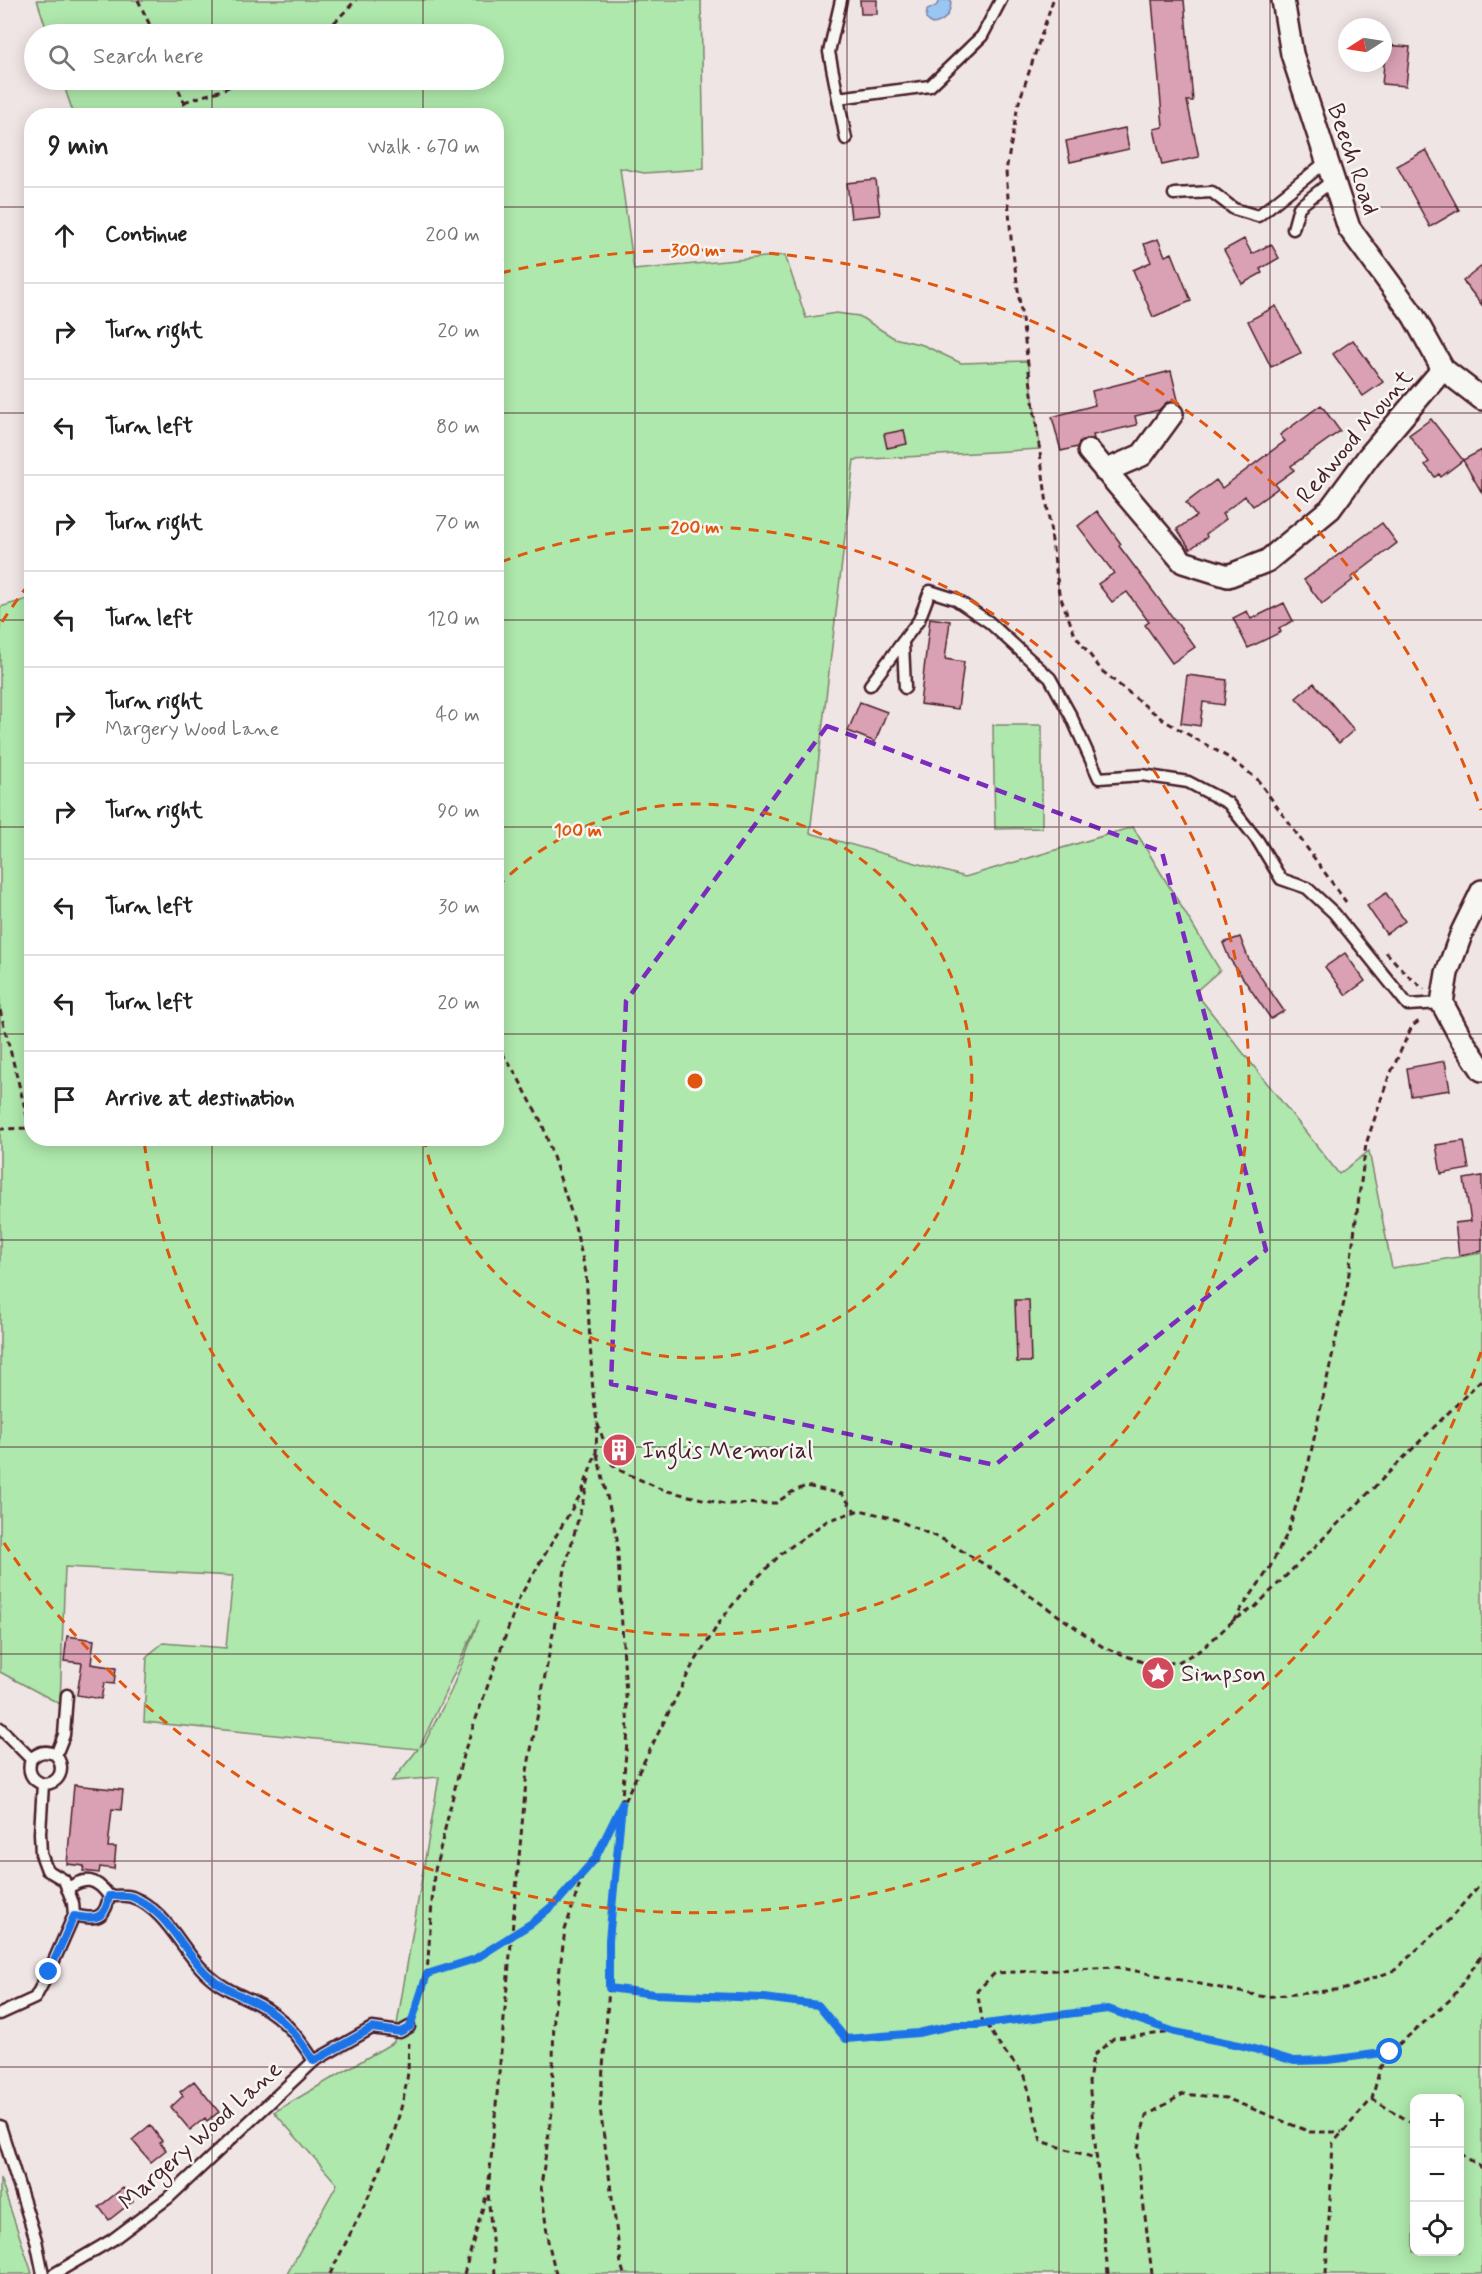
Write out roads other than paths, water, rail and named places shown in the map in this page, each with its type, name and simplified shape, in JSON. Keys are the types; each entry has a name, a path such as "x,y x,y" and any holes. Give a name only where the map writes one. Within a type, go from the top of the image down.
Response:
{"street":[{"name":"Beech Road","path":"1283,0 1292,54 1349,228 1413,315 1443,369 1482,399"},
{"name":"Redwood Mount","path":"1089,451 1183,562 1228,576 1267,561 1330,509 1369,456 1443,369"},
{"path":"1106,471 1142,455 1172,414"},
{"path":"1482,891 1462,932 1447,973 1442,1003 1482,1070"}],"lane":[{"path":"842,0 829,52 846,139"},
{"path":"838,98 930,86 982,36 1001,0"},
{"path":"1174,194 1212,192 1234,208 1258,216 1330,171"},
{"path":"1293,229 1299,207 1330,171"},
{"path":"870,685 919,620 930,591 955,599 989,622 1050,678 1071,716 1099,778 1142,775 1188,782 1228,802 1258,841 1281,879 1307,888 1334,914 1408,1005 1442,1003"},
{"path":"903,643 905,688"},
{"path":"56,1755 64,1734 67,1695"},
{"path":"0,1728 31,1759"},
{"path":"46,1751 56,1755 61,1761 60,1775 54,1782 43,1784 37,1782 30,1774 31,1759 38,1753 46,1751"},
{"path":"0,2014 35,1998 74,1916 73,1903 64,1880 47,1870 41,1854 43,1784"},
{"path":"67,1888 78,1881 89,1880 101,1885 109,1896 107,1909 100,1916 89,1919 74,1916"},
{"path":"109,1896 131,1897 160,1916 209,1976 283,2021 298,2037 314,2061"},
{"name":"Margery Wood Lane","path":"54,2274 112,2240 168,2198 314,2061 372,2028 400,2032 410,2027"},
{"path":"0,2126 36,2240 43,2274"}],"water":[{"path":"940,0 951,0 950,9 944,19 932,24 926,19 927,10 936,6"}],"place":[{"name":"Inglis Memorial","path":"619,1450"},
{"name":"Simpson","path":"1158,1673"}]}
